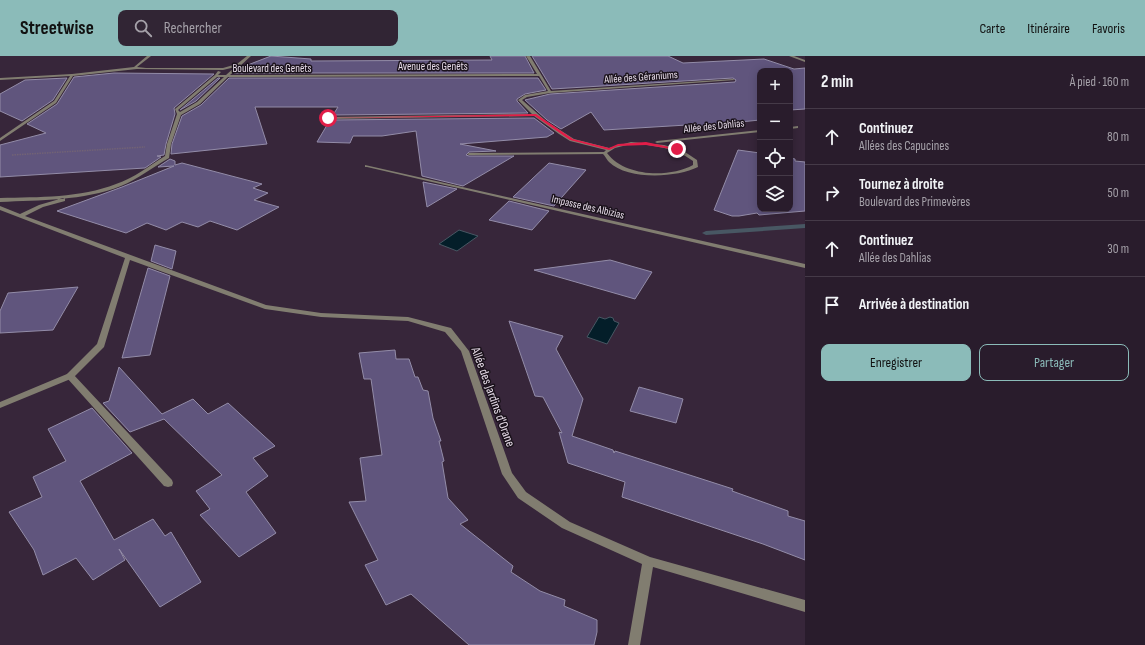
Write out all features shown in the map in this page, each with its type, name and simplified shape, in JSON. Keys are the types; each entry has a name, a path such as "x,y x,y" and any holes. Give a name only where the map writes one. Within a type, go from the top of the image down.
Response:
{"street":[{"path":"137,68 135,67 136,64 149,56"},
{"path":"179,114 192,109 227,77 237,65 249,56"},
{"path":"528,56 538,75 550,92"},
{"path":"791,56 805,61"},
{"path":"0,79 72,75 137,68 223,69 237,65"},
{"path":"0,200 79,195 99,192 120,184 167,157 169,144 179,114 176,110 223,69"},
{"path":"0,140 55,102 72,75"},
{"name":"Avenue des Genêts","path":"328,76 538,75"},
{"name":"Boulevard des Genêts","path":"216,76 328,76"},
{"name":"Allée des Géraniums","path":"536,115 522,104 520,100 526,96 550,92 733,80"},
{"path":"328,118 536,115 571,139 609,149 605,154 470,154"},
{"name":"Allée des Dahlias","path":"609,149 624,144 646,144 757,131"},
{"name":"Allée des Dahlias","path":"605,154 607,159 616,165 629,170 646,173 679,174 696,166 695,160 688,154 677,149 646,144"},
{"name":"Impasse des Albizias","path":"367,166 805,266"},
{"path":"20,216 41,206 79,195"},
{"name":"Allée des Jardins d'Orane","path":"0,208 265,307 321,316 408,319 448,330 465,351 507,474 522,495 566,525 648,561 805,606"},
{"path":"0,405 70,376 101,345 128,257"},
{"path":"70,376 168,483"},
{"path":"634,645 648,561"}],"path":[{"path":"8,155 125,149 169,144"}],"water":[{"path":"459,230 478,236 457,251 439,244"},
{"path":"599,317 605,319 610,317 619,323 607,344 587,337"}],"building":[{"path":"271,56 311,59 311,61 492,60 490,56 525,56 534,73 234,73 240,68"},
{"path":"532,56 668,56 683,63 764,59 791,68 757,68 757,120 690,127 687,125 604,130 591,112 561,129 547,120 525,100 550,94 735,82 736,80 733,78 552,89"},
{"path":"805,68 805,109 793,110 793,69"},
{"path":"114,73 214,74 174,108 175,114 164,155 157,156 161,157 145,168 0,177 0,145 46,133 27,124 57,104 74,77"},
{"path":"67,78 53,100 22,121 0,111 0,94 25,80"},
{"path":"218,78 220,78 196,101 180,110"},
{"path":"229,78 538,78 546,90 525,94 517,99 517,101 528,113 333,115 338,107 255,107 267,144 171,154 172,144 182,116 201,105"},
{"path":"534,118 554,133 547,137 460,144 496,151 469,152 466,155 469,156 514,156 463,186 422,176 416,131 382,136 353,136 350,143 317,142 330,120"},
{"path":"738,150 757,153 757,212 793,212 793,159 795,159 795,161 805,162 805,211 759,215 757,213 732,216 714,210"},
{"path":"170,159 175,161 175,165 182,163 262,184 253,188 268,193 254,200 279,207 237,230 210,221 198,227 182,222 166,230 147,223 126,233 57,211 174,166 158,167"},
{"path":"549,163 586,170 554,206 513,197"},
{"path":"423,182 457,189 427,207"},
{"path":"509,201 549,211 532,230 489,220"},
{"path":"155,245 176,251 172,269 151,261"},
{"path":"610,260 652,272 635,299 534,270"},
{"path":"148,268 170,276 150,355 122,358"},
{"path":"78,287 53,330 0,333 0,311 8,293"},
{"path":"509,321 563,336 556,349 583,399 572,436 613,450 614,453 615,451 733,489 732,491 788,511 788,516 805,521 805,560 763,544 622,497 625,482 568,463 559,432 562,433 543,397 535,396"},
{"path":"395,350 396,359 409,359 415,377 418,377 423,390 428,391 433,418 441,441 439,441 444,461 442,462 448,498 468,520 460,524 513,566 511,572 540,591 565,600 564,606 597,620 597,632 594,645 469,645 411,594 386,605 365,565 378,560 349,502 366,501 360,458 382,455 371,379 364,379 359,353"},
{"path":"119,367 162,414 193,399 208,414 228,403 275,446 253,458 268,476 246,492 276,533 239,557 200,515 210,509 196,491 222,475 164,419 130,432 103,403 109,401"},
{"path":"639,387 683,399 676,423 630,411"},
{"path":"92,408 132,453 80,481 114,540 153,519 165,536 171,532 201,582 160,607 119,549 125,560 93,580 76,558 43,575 34,550 9,512 42,497 33,477 66,461 48,429"}],"waterway":[{"path":"706,233 805,226"}],"route":[{"path":"328,118 536,115 571,139 609,149 618,145 631,144 646,144 677,149"}]}
